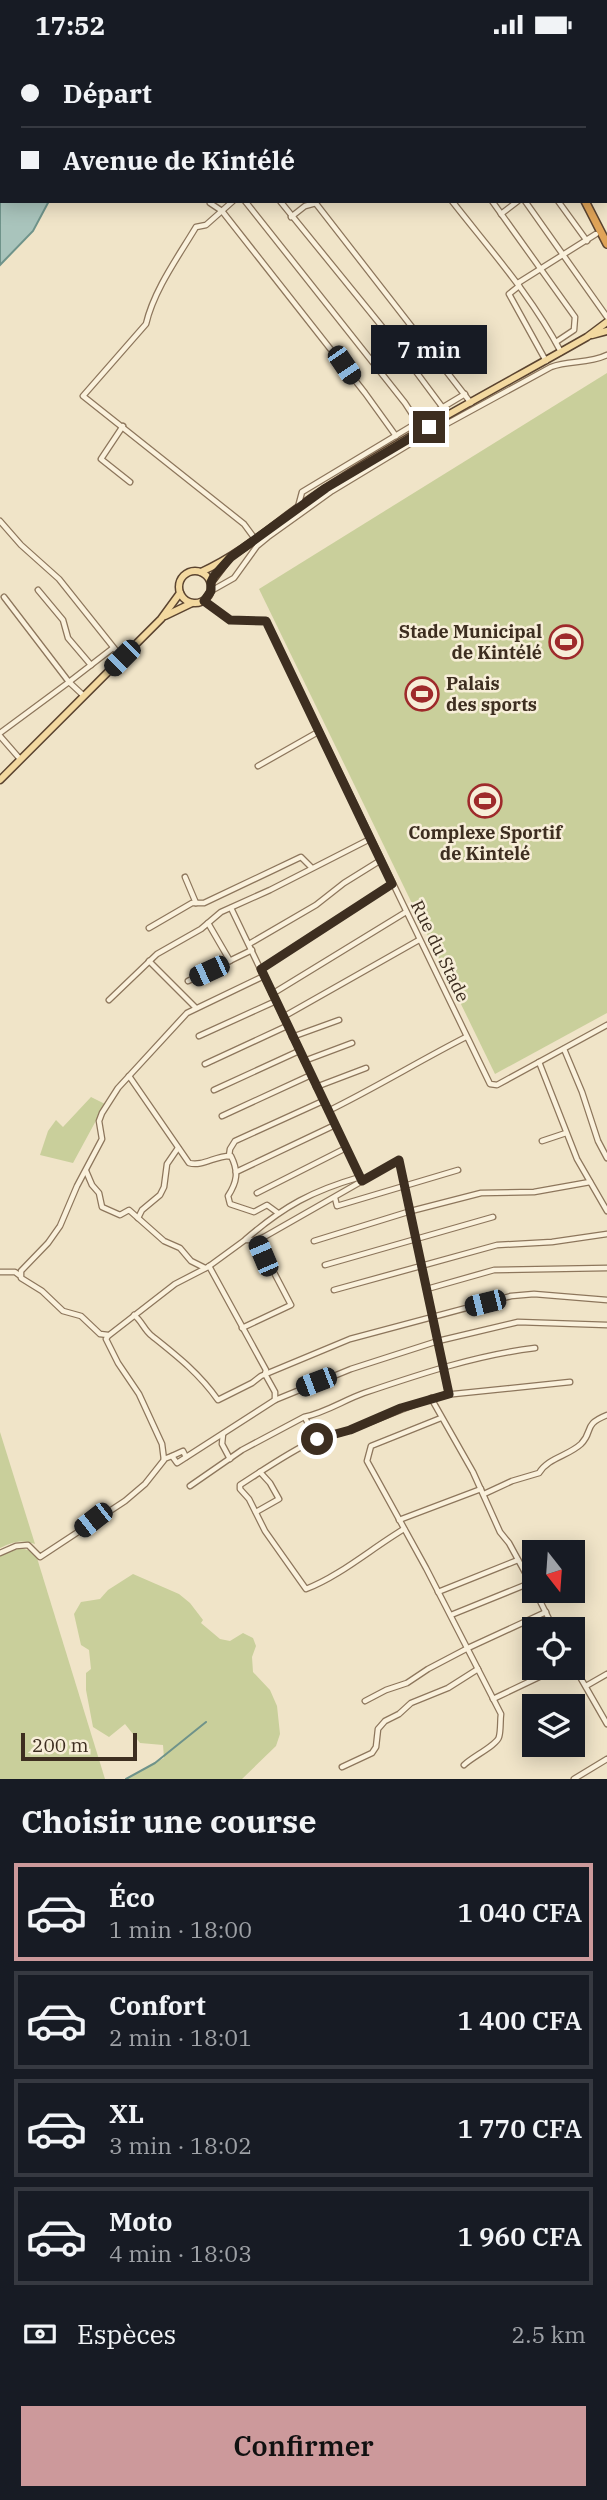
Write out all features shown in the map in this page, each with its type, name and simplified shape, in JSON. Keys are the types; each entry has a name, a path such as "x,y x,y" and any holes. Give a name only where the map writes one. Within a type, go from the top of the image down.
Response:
{"highway":[{"path":"588,203 607,234"},
{"path":"588,203 607,244"}],"main road":[{"path":"192,603 180,593 179,587 184,575 201,572 231,557 370,460 587,337 607,319"},
{"path":"587,337 607,331"},
{"path":"161,619 192,603 204,601 211,591 211,582 231,557"},
{"path":"201,572 211,582"},
{"path":"0,780 161,619 180,593"}],"street":[{"path":"210,203 222,211 344,365 396,436"},
{"path":"231,203 206,225 196,227 164,281 146,324 83,396 244,524 254,539"},
{"path":"247,203 336,314 418,423"},
{"path":"281,203 327,257 443,408"},
{"path":"291,217 312,203"},
{"path":"316,203 471,403"},
{"path":"454,203 499,256 561,352"},
{"path":"493,203 576,320 574,330 555,342"},
{"path":"501,214 515,203"},
{"path":"526,203 607,319"},
{"path":"559,203 587,241"},
{"path":"546,361 509,294 541,269 596,234"},
{"path":"211,591 234,578 257,546 284,524 372,466 551,367 596,360 607,355"},
{"path":"298,508 302,492 465,394"},
{"path":"123,426 101,459 130,482"},
{"path":"0,521 21,545 59,579 122,658"},
{"path":"38,590 62,620 68,638 91,665"},
{"path":"4,597 69,682 84,697"},
{"name":"Rue du Stade","path":"204,601 230,620 266,621 466,1037 492,1085 607,1025"},
{"path":"20,759 0,734 113,648"},
{"path":"258,766 318,732"},
{"path":"109,1000 149,961 231,908 370,839"},
{"path":"149,928 189,904 204,903 301,857 312,867"},
{"path":"249,944 316,905 344,883 381,860"},
{"path":"185,877 197,903"},
{"path":"261,969 392,884"},
{"path":"231,908 361,1179"},
{"path":"272,994 406,912"},
{"path":"208,923 230,961"},
{"path":"283,1017 419,940"},
{"path":"188,981 252,950"},
{"path":"149,961 195,1008"},
{"path":"19,1275 60,1226 102,1139 99,1121 102,1114 129,1076 187,1013 264,976"},
{"path":"199,1037 276,1001"},
{"path":"292,1037 339,1020"},
{"path":"205,1064 287,1026"},
{"path":"328,1111 378,1087 402,1070 466,1037"},
{"path":"304,1061 352,1043"},
{"path":"564,1048 598,1141 607,1158"},
{"path":"214,1090 299,1052"},
{"path":"539,1062 566,1133 607,1211"},
{"path":"316,1087 366,1068"},
{"path":"222,1116 311,1075"},
{"path":"129,1076 186,1159 195,1165 220,1156 233,1159 236,1185 228,1196 230,1204 254,1212 267,1205 278,1213"},
{"path":"229,1156 235,1141 323,1101"},
{"path":"236,1172 335,1125"},
{"path":"542,1141 566,1133"},
{"path":"138,1218 142,1210 160,1195 164,1187 167,1164 178,1147"},
{"path":"257,1193 346,1148"},
{"path":"174,1157 186,1159"},
{"path":"245,1240 257,1240 399,1160 449,1394"},
{"path":"86,1170 92,1185 99,1193 102,1207 120,1215 129,1210 168,1244 180,1248 191,1261 208,1267 268,1372 275,1400"},
{"path":"335,1198 337,1206 458,1170"},
{"path":"164,1459 162,1444 139,1394 111,1351 106,1339 109,1334 175,1284 208,1267 278,1213 318,1191 338,1183 361,1179"},
{"path":"314,1241 481,1193 534,1192 590,1182"},
{"path":"325,1265 493,1217"},
{"path":"334,1290 497,1245 552,1242 607,1234"},
{"path":"242,1328 291,1305 257,1240"},
{"path":"427,1289 494,1271 607,1268"},
{"path":"0,1272 15,1272 51,1298 63,1311 81,1316 100,1334 109,1334"},
{"path":"134,1315 148,1333 195,1371 218,1400 268,1372 350,1339 433,1316 511,1296 534,1294 607,1300"},
{"path":"0,1553 16,1546 28,1545 40,1557 145,1484 164,1459 172,1456 177,1463 275,1400 351,1369 438,1341 519,1322 607,1325"},
{"path":"190,1486 230,1459 304,1417 394,1383 443,1368 503,1352 536,1348"},
{"path":"404,1529 358,1560 306,1589 270,1538 240,1485 317,1439 354,1429 431,1398 570,1382"},
{"path":"431,1398 482,1491 500,1532 522,1568"},
{"path":"400,1520 538,1473 544,1465 581,1443 591,1423 607,1415"},
{"path":"304,1417 317,1439"},
{"path":"442,1417 379,1441 371,1446 367,1461 439,1592 501,1714 499,1740 474,1755 464,1765"},
{"path":"223,1433 222,1444 230,1459"},
{"path":"256,1512 279,1499 260,1472"},
{"path":"439,1592 518,1560"},
{"path":"451,1615 522,1586"},
{"path":"541,1603 548,1617"},
{"path":"365,1702 378,1693 407,1683 428,1669 546,1612"},
{"path":"342,1767 372,1753 376,1747 379,1729 385,1721 399,1714 411,1703 467,1678 478,1669"},
{"path":"586,1686 607,1674"},
{"path":"493,1699 533,1680"},
{"path":"582,1680 607,1724"},
{"path":"574,1779 607,1759"}],"green space":[{"name":"Complexe Sportif de Kintelé","path":"607,373 607,1013 495,1074 259,589"},
{"path":"91,1097 105,1104 73,1163 40,1155 48,1131 56,1120 63,1127"},
{"path":"0,1432 35,1544 17,1542 0,1548"},
{"path":"21,1548 31,1551 37,1558 105,1779 0,1779 0,1555"},
{"path":"133,1574 179,1594 203,1620 201,1623 220,1639 230,1641 243,1633 253,1638 256,1646 252,1657 253,1672 270,1690 277,1706 280,1734 276,1746 242,1779 126,1779 164,1758 163,1745 140,1743 125,1724 109,1737 93,1727 86,1690 86,1673 91,1669 89,1650 81,1645 74,1614 81,1602 100,1599 108,1590"}],"water":[{"path":"0,203 48,203 33,231 0,265"}],"waterway":[{"path":"126,1779 155,1763 206,1722"}],"place":[{"name":"Stade Municipal de Kintélé","path":"566,642"},
{"name":"Palais des sports","path":"422,694"},
{"name":"Complexe Sportif de Kintelé","path":"485,801"}],"route":[{"path":"317,1439 354,1429 401,1408 449,1394 399,1160 362,1181 261,969 392,884 266,621 230,620 204,601 209,597 214,576 231,557 326,488 429,427"}]}
